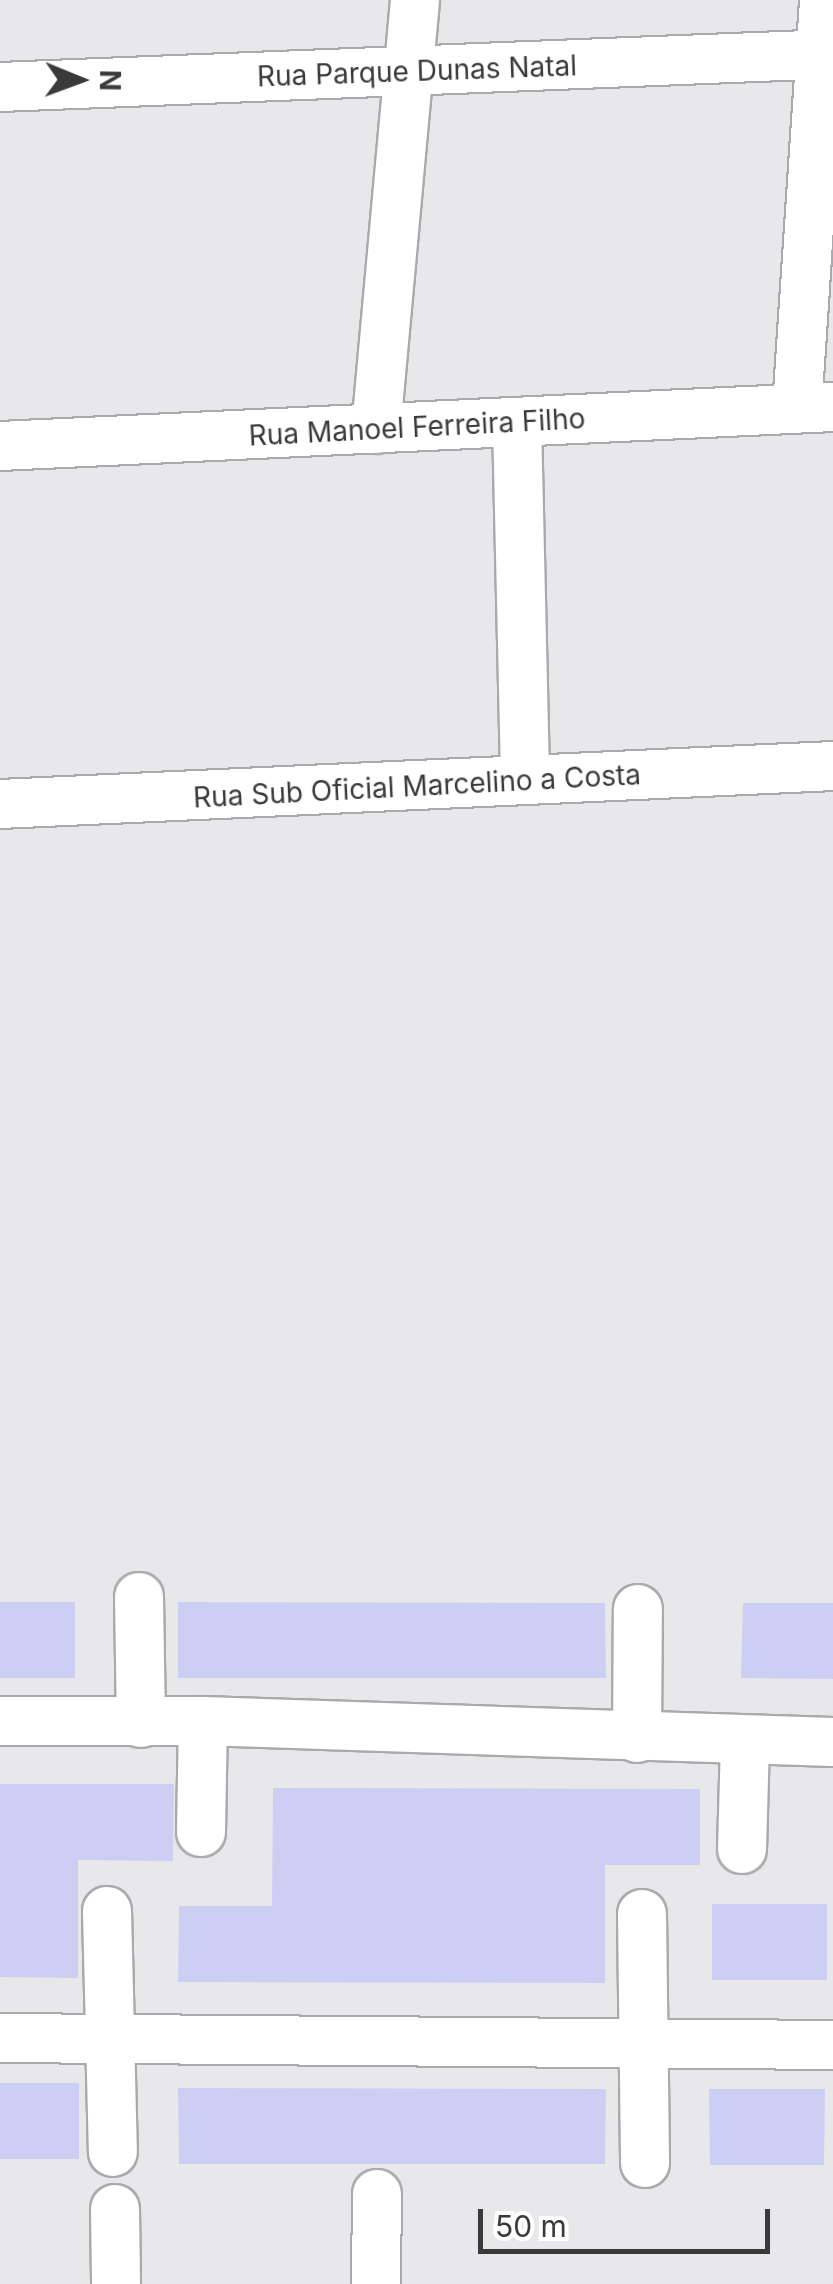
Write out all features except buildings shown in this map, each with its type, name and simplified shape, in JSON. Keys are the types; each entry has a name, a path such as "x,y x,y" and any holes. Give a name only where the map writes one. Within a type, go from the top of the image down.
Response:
{"street":[{"path":"376,429 415,0"},
{"path":"815,408 826,54 824,0"},
{"name":"Rua Parque Dunas Natal","path":"0,87 826,54"},
{"name":"Rua Manoel Ferreira Filho","path":"0,446 815,408"},
{"path":"517,422 525,780"},
{"name":"Rua Sub Oficial Marcelino a Costa","path":"0,804 833,766"},
{"path":"139,1597 141,1722"},
{"path":"637,1738 638,1609"},
{"path":"202,1832 203,1721"},
{"path":"0,1722 203,1721 833,1742"},
{"path":"742,1849 745,1740"},
{"path":"107,1911 107,2038 114,2152"},
{"path":"642,1914 646,2163"},
{"path":"0,2038 833,2046"},
{"path":"376,2284 377,2194"},
{"path":"115,2209 116,2284"}]}
